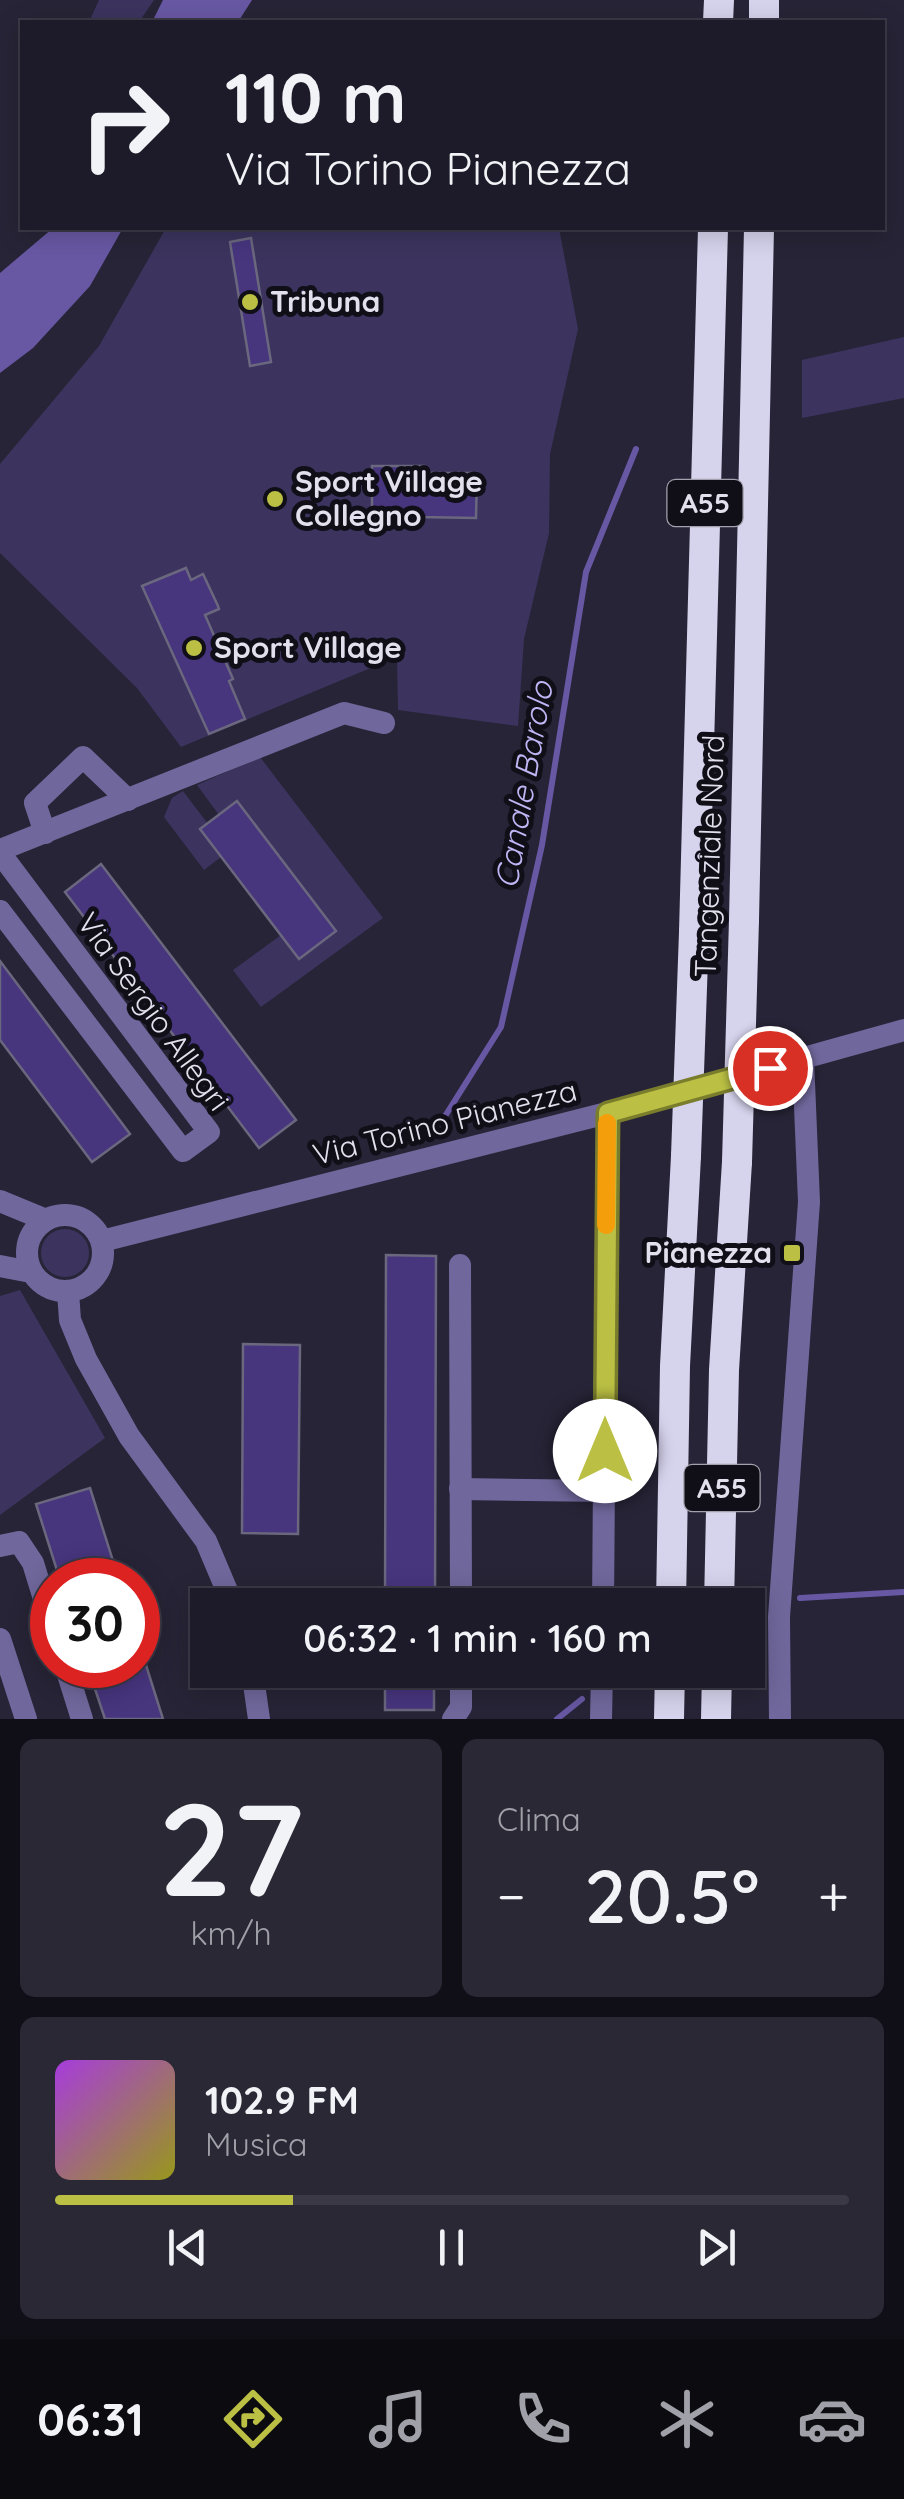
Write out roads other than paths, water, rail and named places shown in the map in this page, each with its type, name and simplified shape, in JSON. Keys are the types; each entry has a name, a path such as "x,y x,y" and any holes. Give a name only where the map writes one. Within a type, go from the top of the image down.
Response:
{"highway":[{"name":"Tangenziale Nord","path":"671,1588 713,230"},
{"name":"Tangenziale Nord","path":"719,1588 724,1370 744,920 759,230"},
{"path":"669,1719 670,1688"},
{"path":"716,1719 717,1688"}],"street":[{"name":"Via Sergio Allegri","path":"0,911 184,1151 209,1132 0,852 344,713 384,723"},
{"path":"45,833 36,803 82,757 128,800"},
{"name":"Via Torino Pianezza","path":"102,1241 608,1113 903,1032"},
{"path":"780,1719 779,1617 809,1202 803,1059"},
{"path":"603,1588 608,1113"},
{"path":"0,1201 46,1220"},
{"path":"0,1201 29,1240"},
{"path":"62,1215 79,1217 93,1227 102,1241 103,1258 97,1274 85,1286 68,1292 54,1290 31,1272 26,1256 29,1240 46,1220 62,1215"},
{"path":"460,1265 460,1588"},
{"path":"0,1266 31,1272"},
{"path":"68,1292 70,1320 86,1360 129,1436 206,1541 226,1588"},
{"path":"460,1489 605,1491"},
{"path":"0,1546 18,1542 30,1559"},
{"path":"0,1639 26,1719"},
{"path":"72,1688 82,1719"},
{"path":"254,1688 258,1719"},
{"path":"453,1719 461,1707 461,1688"},
{"path":"601,1719 602,1688"}],"waterway":[{"name":"Canale Barolo","path":"442,1121 501,1027 542,845 586,572 636,449"},
{"path":"800,1598 904,1592"},
{"path":"557,1719 582,1699"}],"place":[{"name":"Tribuna","path":"250,302"},
{"name":"Sport Village Collegno","path":"275,499"},
{"name":"Sport Village","path":"194,648"},
{"name":"Pianezza","path":"792,1253"}]}
